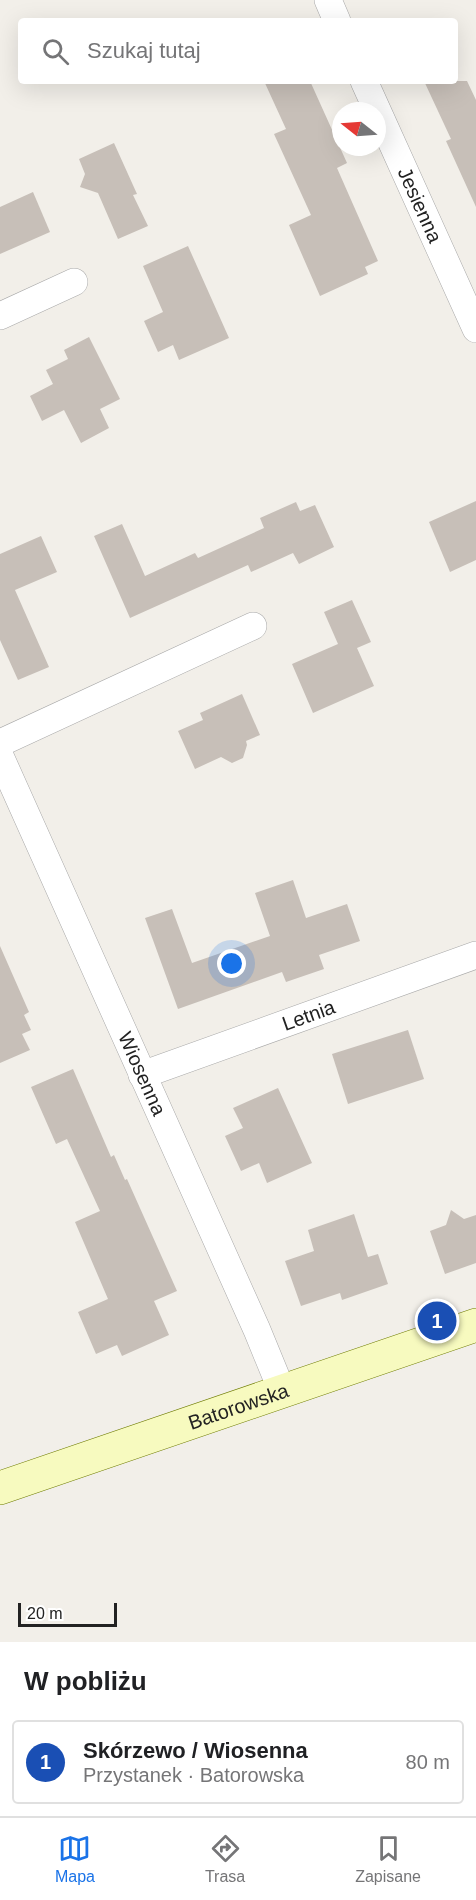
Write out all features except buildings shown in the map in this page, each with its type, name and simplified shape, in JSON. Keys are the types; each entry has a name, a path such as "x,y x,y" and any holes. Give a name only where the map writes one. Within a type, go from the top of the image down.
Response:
{"street":[{"path":"328,0 336,18"},
{"name":"Jesienna","path":"365,84 476,328"},
{"path":"0,316 74,282"},
{"path":"0,743 253,626"},
{"name":"Wiosenna","path":"0,756 257,1330 282,1391"},
{"name":"Letnia","path":"142,1075 476,956"},
{"name":"Batorowska","path":"0,1488 476,1325"}],"place":[{"name":"Skórzewo / Wiosenna","path":"437,1321"}]}
